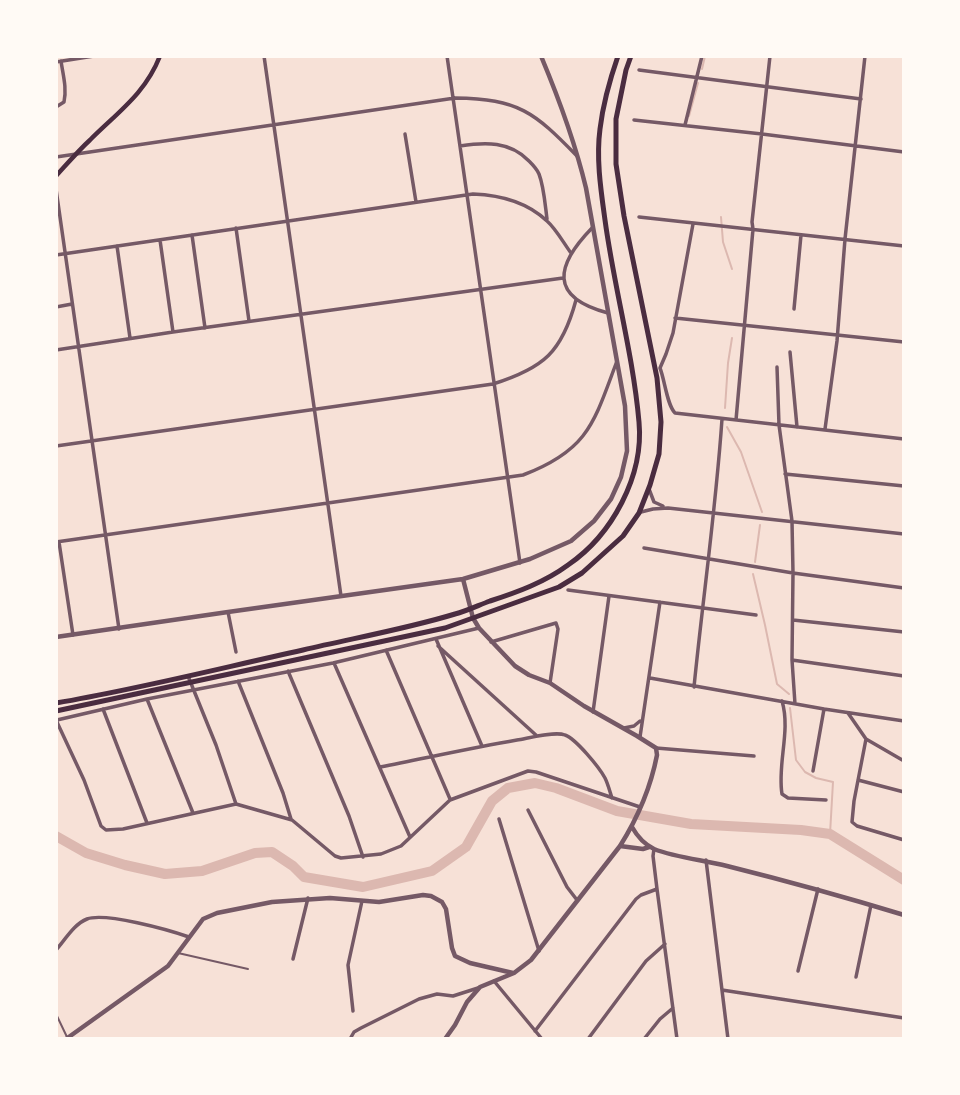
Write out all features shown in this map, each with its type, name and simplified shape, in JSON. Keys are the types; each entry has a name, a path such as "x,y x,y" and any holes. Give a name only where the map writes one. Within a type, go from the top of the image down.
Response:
{"main road":[{"path":"56,176 144,86 160,56"},
{"path":"56,703 190,683 434,620 512,594 553,575 586,552 600,537 612,522 634,468 639,424 606,228 599,154 605,101 618,56"},
{"path":"56,711 445,628 543,594 567,582 582,573 623,536 639,513 649,489 659,454 661,433 657,368 624,216 616,164 616,119 631,56"}],"street":[{"path":"56,107 64,102 66,90 59,61 94,56"},
{"path":"264,56 341,596"},
{"path":"447,56 520,564"},
{"path":"56,637 463,579 520,564 571,541 603,511 617,486 624,464 627,433 625,406 578,158 541,56"},
{"path":"685,125 702,56"},
{"path":"735,420 770,56"},
{"path":"825,429 838,335 845,239 865,56"},
{"path":"639,70 861,99"},
{"path":"56,157 453,99 489,100 524,110 544,124 578,158"},
{"path":"634,120 904,152"},
{"path":"405,134 416,202"},
{"path":"460,146 503,145 524,156 540,175 547,221"},
{"path":"56,189 119,629"},
{"path":"56,255 467,195 487,195 528,208 547,221 571,253"},
{"path":"639,217 904,246"},
{"path":"693,224 669,346 657,368 673,412 904,439"},
{"path":"236,228 249,321"},
{"path":"593,228 571,253 563,278 576,300 584,306 608,313"},
{"path":"192,235 205,328"},
{"path":"794,309 801,235"},
{"path":"160,239 173,332"},
{"path":"117,246 130,338"},
{"path":"56,350 563,278"},
{"path":"56,446 494,384 528,371 545,359 562,339 576,300"},
{"path":"56,307 72,304"},
{"path":"675,318 904,342"},
{"path":"790,352 797,427"},
{"path":"73,635 57,542 523,475 558,459 580,440 597,414 617,361"},
{"path":"777,367 779,425 792,521 794,704"},
{"path":"694,687 723,419"},
{"path":"785,474 904,486"},
{"path":"649,489 654,502 668,508"},
{"path":"639,513 668,508 904,534"},
{"path":"644,548 793,573 904,587"},
{"path":"463,579 473,618 479,628 523,672 550,683 593,712 656,748 754,756"},
{"path":"568,590 757,614"},
{"path":"593,712 609,596"},
{"path":"640,737 660,602"},
{"path":"228,611 236,652"},
{"path":"793,620 904,632"},
{"path":"492,642 555,622 558,624 550,683"},
{"path":"479,628 333,663 238,681 190,683 146,699 56,720 84,780 101,826 106,830 113,831 236,804 292,820 335,856 363,857 401,846 450,800 528,771 639,809"},
{"path":"436,638 482,746"},
{"path":"438,646 537,736"},
{"path":"386,650 450,800"},
{"path":"792,660 904,676"},
{"path":"333,663 410,838"},
{"path":"288,671 349,816 363,857"},
{"path":"650,678 904,721"},
{"path":"238,681 292,820"},
{"path":"190,683 216,745 236,804"},
{"path":"146,699 192,813"},
{"path":"783,702 785,718 782,794 788,798 826,800"},
{"path":"103,709 147,823"},
{"path":"813,771 824,709"},
{"path":"848,713 866,739 904,761"},
{"path":"624,728 634,726 642,719"},
{"path":"380,767 482,746 559,734 568,736 598,769 607,782 612,798"},
{"path":"866,739 852,822 857,826 904,840"},
{"path":"350,1039 354,1032 419,999 438,995 453,996 480,987 513,973 531,960 620,846 633,825 655,764 656,748"},
{"path":"858,780 904,792"},
{"path":"528,810 567,887 577,900"},
{"path":"499,819 539,951"},
{"path":"633,825 639,838 652,848 677,1039"},
{"path":"620,846 652,848 706,860 904,915"},
{"path":"706,860 728,1039"},
{"path":"535,1031 636,899 657,889"},
{"path":"798,971 818,889"},
{"path":"67,1038 160,972 209,915 272,902 330,898 379,902 423,895 437,898 446,909 455,956 471,963 513,973"},
{"path":"293,959 308,898"},
{"path":"353,1011 348,965 362,901"},
{"path":"856,977 871,905"},
{"path":"56,950 81,922 94,918 167,930 189,937"},
{"path":"589,1039 646,961 665,944"},
{"path":"494,981 542,1039"},
{"path":"445,1039 467,1002 480,987"},
{"path":"722,990 904,1018"},
{"path":"644,1039 673,1008"}],"lane":[{"path":"177,953 248,970"},
{"path":"56,1014 67,1038"}],"waterway":[{"path":"702,69 705,56"},
{"path":"689,116 698,83"},
{"path":"721,217 723,242 732,269"},
{"path":"725,408 732,338"},
{"path":"727,427 741,452 762,512"},
{"path":"755,562 760,525"},
{"path":"753,574 777,684 789,694"},
{"path":"790,708 796,760 805,772 833,782 830,834"},
{"path":"56,836 86,853 165,874 202,871 255,853 272,852 304,877 363,887 432,871 466,847 492,801 508,788 535,783 617,811 691,824 830,834 904,880"}]}
